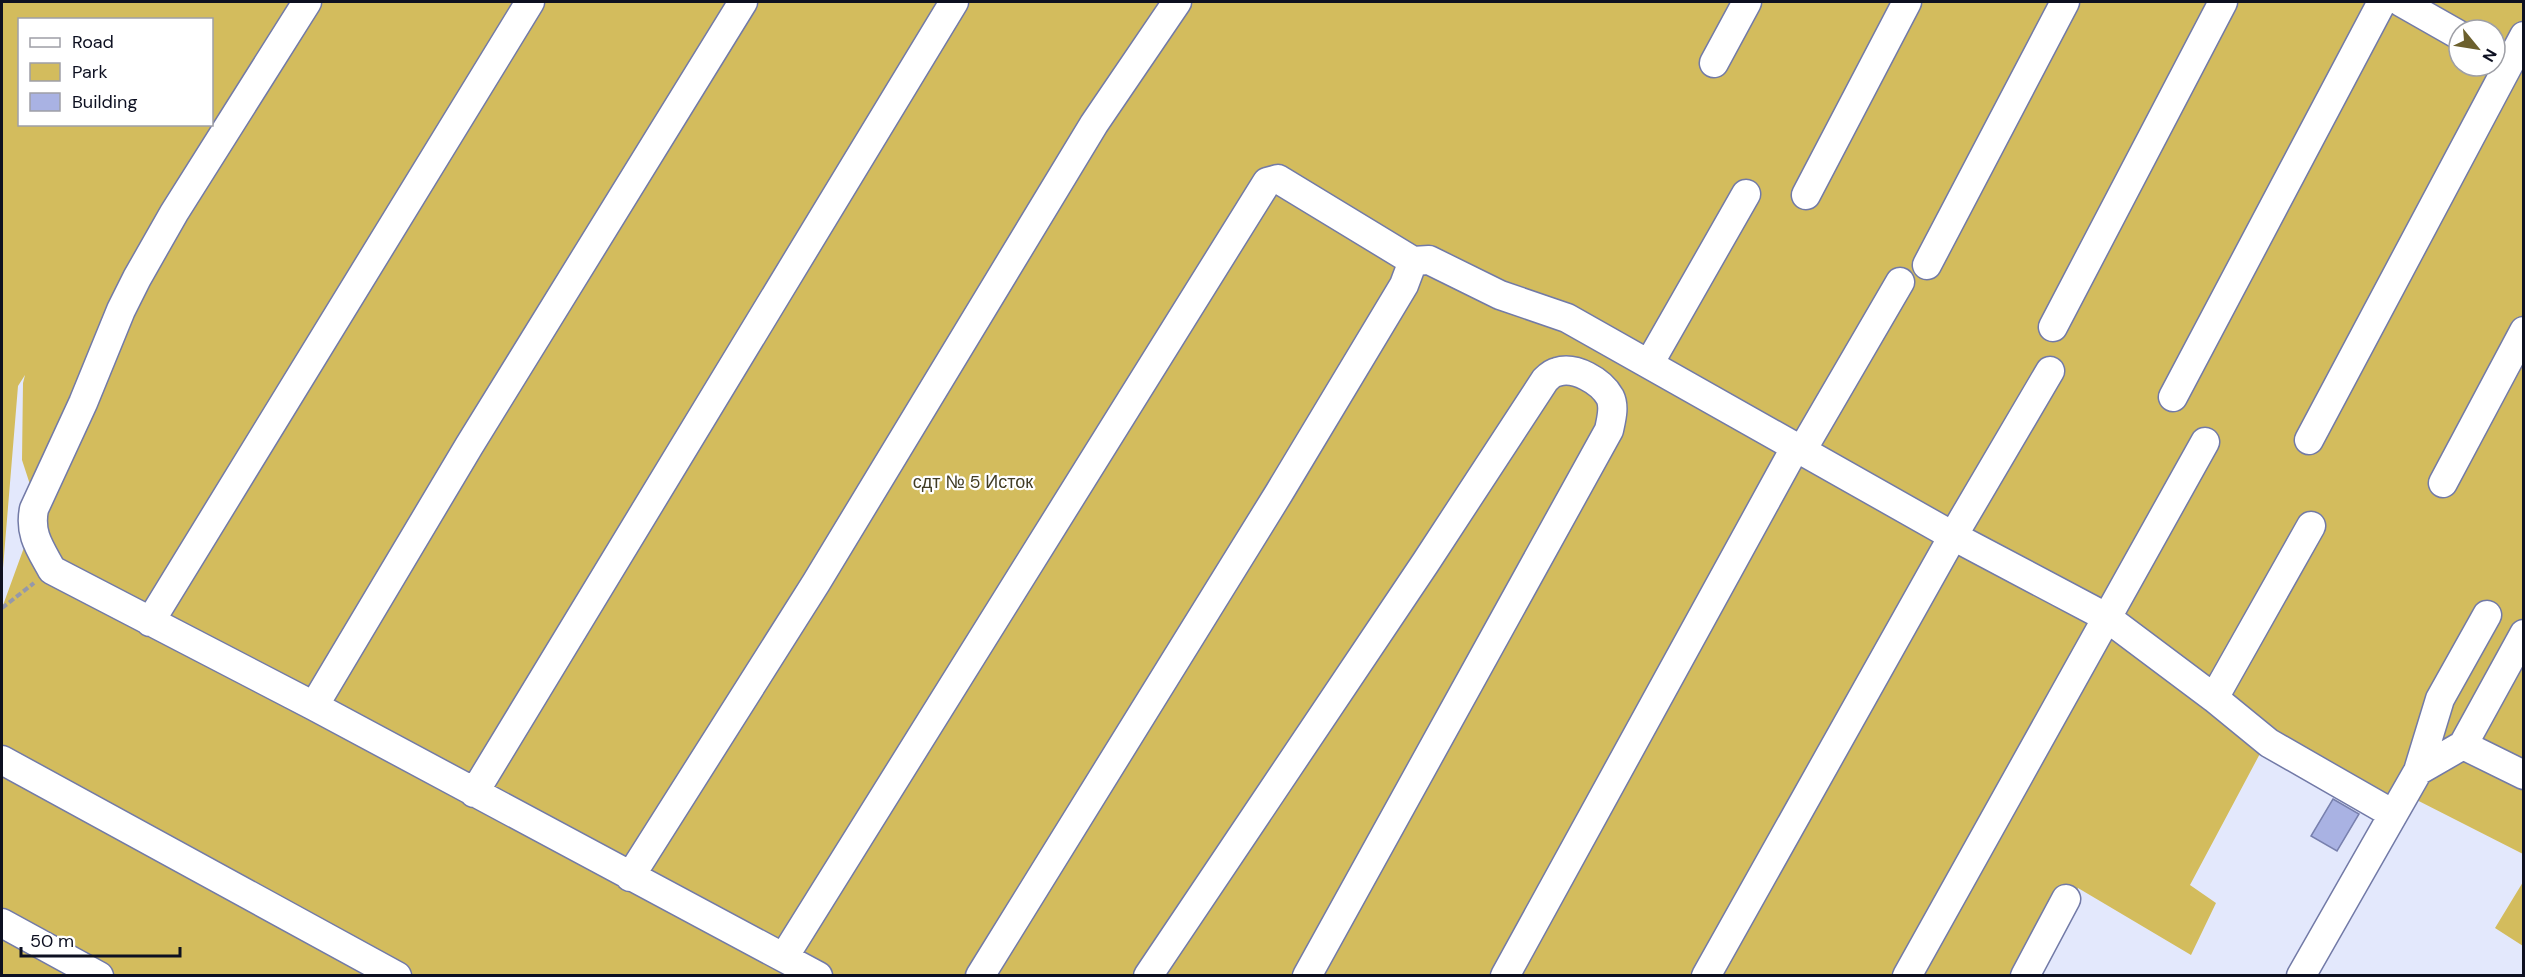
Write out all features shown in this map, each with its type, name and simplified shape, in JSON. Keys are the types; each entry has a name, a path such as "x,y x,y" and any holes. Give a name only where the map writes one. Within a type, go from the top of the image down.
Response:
{"street":[{"path":"307,2 174,213 121,310 83,403 34,509 33,535 38,547 52,570 314,706 630,877 818,975"},
{"path":"150,622 530,2"},
{"path":"314,706 475,436 743,2"},
{"path":"474,793 954,2"},
{"path":"630,877 816,583 1094,124 1177,2"},
{"path":"1714,63 1747,2"},
{"path":"1806,195 1907,2"},
{"path":"1927,265 2065,2"},
{"path":"2053,327 2223,2"},
{"path":"2173,397 2382,2"},
{"path":"2401,2 2447,27"},
{"path":"2308,440 2523,36"},
{"path":"784,957 1267,182 1278,179 1413,261 1429,260 1500,295 1567,318 1953,536 2106,617 2214,698 2269,743 2393,814"},
{"path":"1649,364 1746,194"},
{"path":"980,975 1279,493 1404,285 1413,261"},
{"path":"1505,975 1798,450 1900,282"},
{"path":"2443,483 2523,331"},
{"path":"1148,975 1426,562 1545,380 1555,372 1568,370 1580,373 1598,384 1610,398 1613,414 1609,430 1307,975"},
{"path":"1706,975 1953,536 2050,371"},
{"path":"1907,975 2205,442"},
{"path":"2214,698 2311,526"},
{"path":"2301,975 2418,771 2440,699 2487,615"},
{"path":"2418,771 2463,745 2523,634"},
{"path":"2463,745 2523,775"},
{"path":"2,760 398,975"},
{"path":"2025,975 2066,899"},
{"path":"2,923 99,975"}],"path":[{"path":"2,608 52,570"}],"green space":[{"name":"сдт № 5 Исток","path":"2,2 2523,2 2523,854 2401,792 2390,803 2271,733 2190,885 2216,903 2191,955 2078,888 2030,976 2,975 2,608 38,509 22,460 25,375 18,386 2,580"},
{"path":"2523,882 2523,946 2495,928"}],"building":[{"path":"2333,799 2359,814 2337,851 2311,836"}]}
